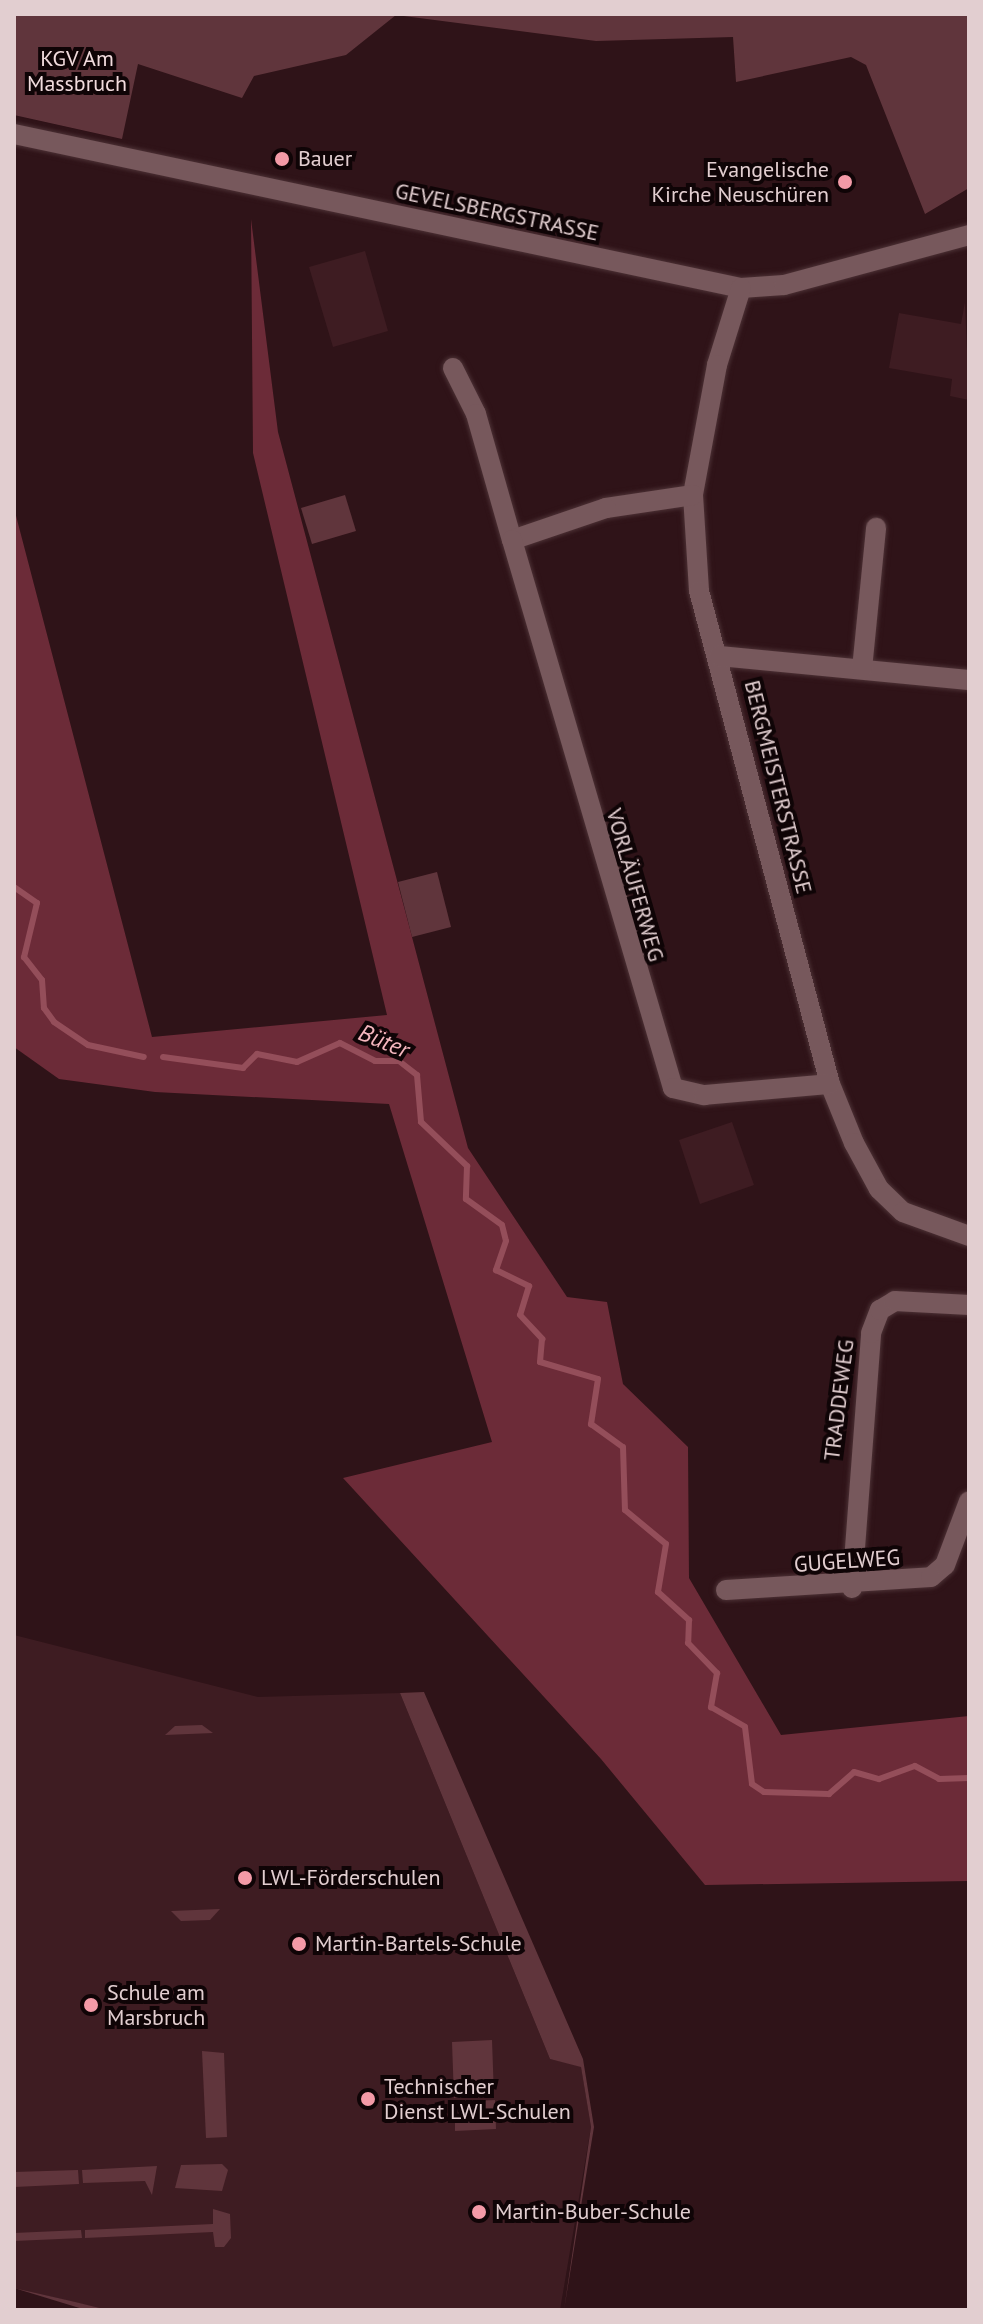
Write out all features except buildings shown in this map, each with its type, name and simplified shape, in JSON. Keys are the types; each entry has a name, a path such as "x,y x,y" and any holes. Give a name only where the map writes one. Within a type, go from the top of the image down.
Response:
{"street":[{"name":"GEVELSBERGSTRASSE","path":"14,134 741,288 784,285 969,235"},
{"name":"BERGMEISTERSTRASSE","path":"741,288 717,365 693,495 695,572 830,1084 879,1189 903,1212 969,1236"},
{"name":"VORLÄUFERWEG","path":"453,368 476,414 673,1088 704,1095 830,1084"},
{"path":"512,540 606,508 693,495"},
{"path":"862,669 876,528"},
{"path":"719,656 969,680"},
{"name":"TRADDEWEG","path":"852,1588 855,1461 871,1333 880,1310 895,1301 969,1305"},
{"name":"GUGELWEG","path":"726,1590 852,1588 931,1577 945,1565 969,1501"}],"shaded area":[{"path":"251,219 278,432 468,1148 567,1297 607,1302 623,1384 688,1447 689,1578 781,1735 969,1716 969,1881 705,1885 601,1759 343,1478 492,1442 389,1104 155,1092 59,1079 14,1047 14,508 152,1037 387,1015 253,453"},
{"path":"365,251 388,331 333,347 309,267"},
{"path":"965,302 969,400 950,396 952,379 889,368 899,313 961,324"},
{"path":"732,1122 754,1185 700,1204 679,1140"},
{"name":"LWL-Förderschulen","path":"14,1635 258,1697 400,1693 550,2059 581,2066 591,2127 560,2310 108,2310 14,2288"}],"green space":[{"name":"KGV Am Massbruch","path":"14,14 969,14 969,188 925,214 866,65 851,57 736,82 733,37 596,41 396,15 346,55 254,76 242,98 138,64 122,139 14,115"},
{"path":"345,495 356,531 312,544 301,508"},
{"path":"437,872 451,927 412,937 398,882"},
{"path":"424,1692 583,2059 594,2127 564,2310 591,2127 581,2067 550,2059 400,1693"},
{"path":"202,1725 213,1733 165,1735 175,1726"},
{"path":"220,1909 210,1920 181,1921 171,1911"},
{"path":"492,2040 494,2097 454,2098 452,2042"},
{"path":"202,2051 224,2053 227,2137 206,2138"},
{"path":"495,2100 496,2129 455,2131 455,2102"},
{"path":"222,2164 228,2170 222,2191 175,2188 181,2165"},
{"path":"157,2166 152,2195 145,2181 83,2183 82,2170"},
{"path":"78,2170 79,2184 14,2187 14,2172"},
{"path":"213,2209 230,2214 231,2238 224,2247 215,2247 213,2232 85,2238 85,2230 213,2224"},
{"path":"81,2230 82,2238 14,2241 14,2233"},
{"path":"14,2288 71,2301 108,2310 86,2310"}],"waterway":[{"name":"Büter","path":"14,887 37,903 24,957 42,980 44,1008 54,1022 88,1045 144,1057"},
{"name":"Büter","path":"163,1057 243,1068 257,1054 297,1062 340,1043 375,1061 399,1061 417,1075 421,1122 467,1166 466,1199 502,1225 506,1241 496,1270 529,1286 520,1315 542,1339 540,1362 598,1379 591,1424 623,1447 625,1510 666,1544 658,1592 689,1620 688,1643 717,1673 711,1707 745,1727 752,1784 764,1792 829,1794 854,1772 879,1779 915,1766 939,1779 969,1778"}],"place":[{"name":"Bauer","path":"282,159"},
{"name":"Evangelische Kirche Neuschüren","path":"845,182"},
{"name":"LWL-Förderschulen","path":"245,1878"},
{"name":"Martin-Bartels-Schule","path":"299,1944"},
{"name":"Schule am Marsbruch","path":"91,2005"},
{"name":"Technischer Dienst LWL-Schulen","path":"368,2099"},
{"name":"Martin-Buber-Schule","path":"479,2212"}]}
